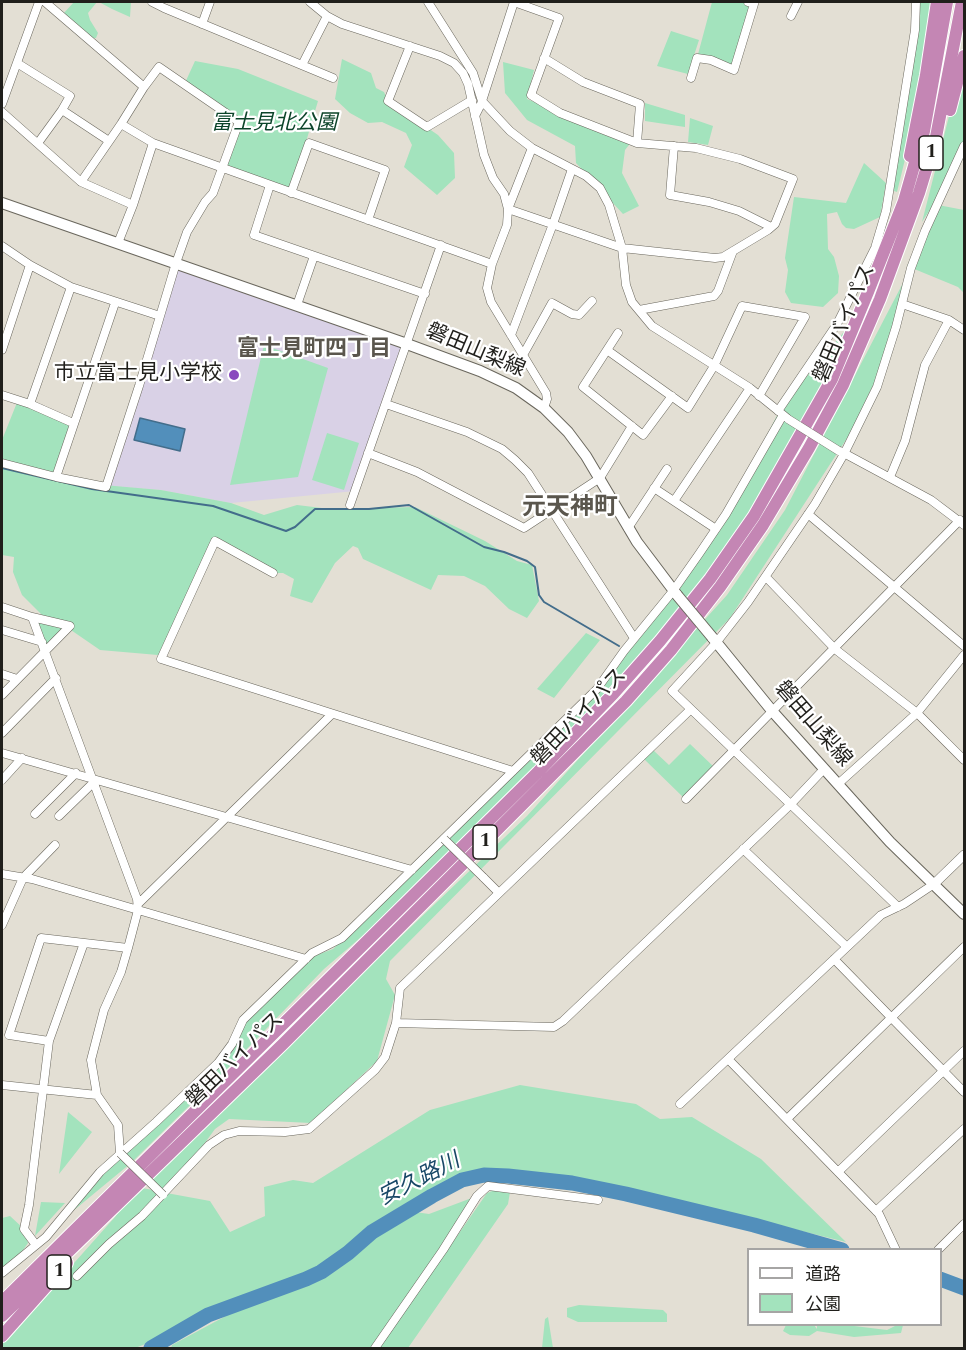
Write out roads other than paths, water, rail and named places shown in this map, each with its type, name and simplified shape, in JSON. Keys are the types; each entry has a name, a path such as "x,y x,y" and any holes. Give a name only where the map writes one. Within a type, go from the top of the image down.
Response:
{"highway":[{"path":"868,292 901,192 926,75 937,2"},
{"name":"磐田バイパス","path":"2,1316 272,1036 538,772 614,693 710,579 759,507 832,379 868,292 904,201 924,130 947,2"},
{"name":"磐田バイパス","path":"2,1302 283,1044 626,701 671,650 720,587 763,525 809,448 843,384 880,299 936,137 962,2"},
{"path":"880,299 909,245 931,178 964,56"},
{"path":"2,1290 110,1202"},
{"name":"1","path":"2,1336 33,1302 110,1202"}],"main road":[{"name":"磐田山梨線","path":"2,203 480,370 516,388 544,408 568,432 600,478 628,528 675,593 773,712 890,842 964,914"}],"street":[{"path":"2,104 39,2"},
{"path":"45,2 144,87"},
{"path":"152,2 165,5 202,24 333,78"},
{"path":"202,24 210,2"},
{"path":"310,2 327,16 342,24 440,56 454,63 463,73 468,84 484,155 492,178 504,194 508,209"},
{"path":"428,2 473,73 483,100 510,131 532,148 586,176 600,188 609,205 622,248 626,285 632,302 652,326 750,388 783,415 842,452 931,500 962,523 895,587 686,799"},
{"path":"475,116 483,100 514,2 559,18 531,95 560,113 637,143 696,148 740,159 793,179 771,227 723,257 715,258 622,248 508,209"},
{"path":"692,78 697,58 711,60 734,70 754,4 748,2"},
{"path":"791,16 798,2"},
{"path":"2,1273 46,1237 100,1172 218,1063 232,1044 243,1020 312,953 342,938 597,689 634,638 675,593 716,529 837,324 875,248 886,211 915,30 916,2"},
{"path":"302,65 327,16"},
{"path":"410,46 388,101 427,126 472,100"},
{"path":"544,58 583,82 640,104 637,143"},
{"path":"17,63 70,96 38,143"},
{"path":"2,463 106,487 187,232 213,193 239,122 159,67 81,182"},
{"path":"62,110 110,141"},
{"path":"2,112 81,182 133,205"},
{"path":"122,124 153,144 492,264"},
{"path":"291,193 309,143 385,170 368,220"},
{"path":"118,243 153,144"},
{"path":"674,146 670,195 709,202 739,211 771,227"},
{"path":"898,907 672,691 766,577 808,514 842,452 876,387 911,268 925,231 964,146"},
{"path":"532,148 508,209 507,225 492,264 487,288 491,302 546,393 544,408"},
{"path":"511,335 572,169"},
{"path":"270,185 254,235 424,294"},
{"path":"350,505 441,245"},
{"path":"2,246 30,265 71,287 160,316"},
{"path":"639,310 714,296 733,251"},
{"path":"297,305 314,256"},
{"path":"2,350 30,265"},
{"path":"30,404 71,287"},
{"path":"523,355 552,303 572,314 579,315 592,301"},
{"path":"56,477 115,303"},
{"path":"902,304 949,320 964,330"},
{"path":"607,350 688,408 714,366 742,306 805,317 759,396"},
{"path":"890,477 904,441 925,365 949,320"},
{"path":"618,333 583,387 643,435 672,396"},
{"path":"674,501 750,388"},
{"path":"2,395 30,404 73,423"},
{"path":"386,404 467,432 502,449 528,473 634,638"},
{"path":"368,453 417,472 524,528 600,478 632,426"},
{"path":"628,528 667,469"},
{"path":"654,488 716,529"},
{"path":"808,514 964,646"},
{"path":"273,573 215,542 161,659 513,771"},
{"path":"766,577 835,649 917,713 964,760"},
{"path":"2,607 70,626 44,646 2,695"},
{"path":"32,617 94,780 138,907"},
{"path":"2,630 44,646"},
{"path":"838,784 917,713 964,655"},
{"path":"2,674 17,679"},
{"path":"2,733 56,678"},
{"path":"77,1276 163,1195 209,1145 224,1136 239,1131 285,1132 309,1129 375,1071 385,1057 396,1023 400,988 690,710"},
{"path":"163,1195 120,1153 118,1125 97,1095 91,1060 104,1010 121,972 138,907 332,714"},
{"path":"2,753 412,870"},
{"path":"2,780 22,758"},
{"path":"396,1023 554,1027 563,1022 791,804 824,769"},
{"path":"34,814 76,773"},
{"path":"59,816 94,780"},
{"path":"444,838 499,894"},
{"path":"2,925 23,878 55,845"},
{"path":"744,849 847,947"},
{"path":"680,1104 881,915 934,884 964,855"},
{"path":"2,874 138,907 306,959"},
{"path":"49,1041 5,1034 41,938 128,948"},
{"path":"36,1245 24,1229 49,1041 84,943"},
{"path":"786,1119 964,947"},
{"path":"834,959 964,1092"},
{"path":"838,1172 964,1051"},
{"path":"728,1059 876,1211 895,1248"},
{"path":"2,1085 97,1095"},
{"path":"876,1211 964,1129"},
{"path":"375,1348 443,1250 477,1196 488,1186 598,1200"},
{"path":"940,1248 964,1224"}],"water":[{"path":"140,418 185,429 180,451 134,440"}],"waterway":[{"path":"2,468 92,489 213,506 286,531 295,527 315,509 369,509 409,505 484,547 527,561 535,567 539,595 544,602 619,646"},
{"name":"安久路川","path":"151,1348 208,1315 321,1272 372,1232 432,1196 462,1180 484,1175 572,1183 626,1194 754,1225 835,1248"},
{"name":"安久路川","path":"942,1280 964,1288"}],"place":[{"name":"市立富士見小学校","path":"234,375"}],"district":[{"name":"富士見町四丁目","path":"314,351"},
{"name":"元天神町","path":"570,509"}],"park label":[{"name":"富士見北公園","path":"274,125"}]}
